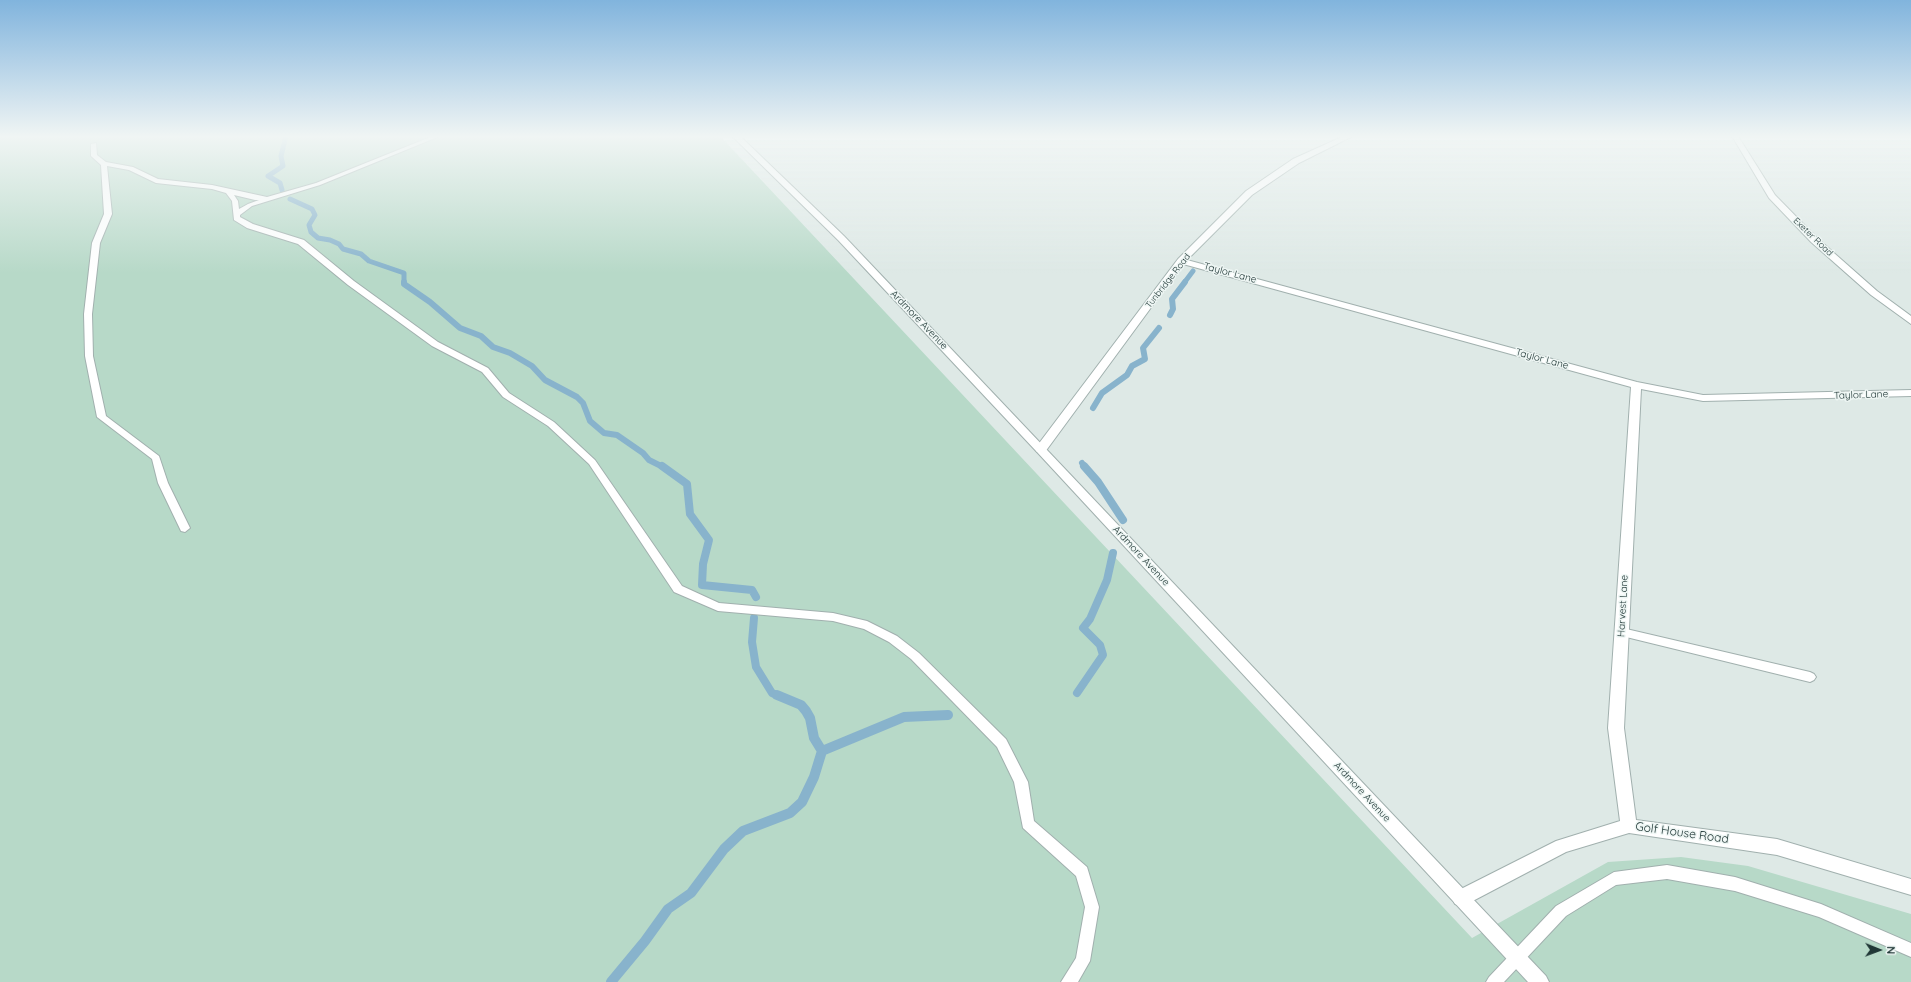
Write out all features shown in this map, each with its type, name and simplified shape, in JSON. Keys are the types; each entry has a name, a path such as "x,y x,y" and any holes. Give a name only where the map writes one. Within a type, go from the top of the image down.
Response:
{"street":[{"name":"Ardmore Avenue","path":"783,182 841,238 1041,449 1540,982"},
{"name":"Tunbridge Road","path":"1041,449 1181,261 1249,193 1265,182"},
{"name":"Exeter Road","path":"1763,182 1772,196 1814,240 1874,293 1911,321"},
{"name":"Taylor Lane","path":"1181,261 1636,385 1703,398 1911,394"},
{"name":"Harvest Lane","path":"1629,826 1616,728 1636,385"},
{"name":"Golf House Road","path":"1461,898 1562,846 1629,826 1777,847 1911,887"}],"lane":[{"path":"105,182 108,214 96,243 88,314 89,356 102,417 156,458 163,484 185,528"},
{"path":"163,182 212,188 255,198 272,197"},
{"path":"236,214 250,205 323,182"},
{"path":"230,192 235,201 237,218 250,226 301,242 351,283 435,344 485,370 506,395 551,424 592,462 678,589 718,606 833,617 867,625 893,639 915,656 1002,743 1022,782 1028,824 1082,872 1092,907 1083,961 1069,982"},
{"path":"1622,632 1810,677"},
{"path":"1494,982 1561,911 1614,879 1668,872 1735,884 1821,911 1911,950"}],"green space":[{"path":"0,182 763,182 1472,938 1608,862 1681,857 1748,866 1911,914 1911,982 0,982"}],"waterway":[{"path":"278,182 280,183 282,190"},
{"path":"290,199 312,209 315,215 309,225 311,232 318,238 330,240 339,244 343,249 361,254 369,261 404,273 404,284 430,302 460,328 481,336 493,347 510,353 532,366 545,380 577,397 583,403 590,421 604,433 617,435 643,453 649,460 663,467"},
{"path":"1184,283 1193,271"},
{"path":"1170,315 1173,309 1172,299 1185,282"},
{"path":"1093,408 1102,393 1127,375 1132,366 1145,359 1143,348 1159,328"},
{"path":"1082,463 1085,467"},
{"path":"662,466 687,484 690,514 709,540 703,564 702,585 752,590 756,597"},
{"path":"1084,466 1098,482 1123,520"},
{"path":"1077,693 1103,655 1100,645 1083,628 1090,619 1107,580 1113,553"},
{"path":"754,618 752,642 756,667 772,693 779,696"},
{"path":"777,695 801,705 806,711 810,718 814,738 822,751"},
{"path":"822,751 904,717 948,715"},
{"path":"611,982 645,941 668,909 691,893 724,849 743,831 790,813 802,802 814,777 822,751"}]}
